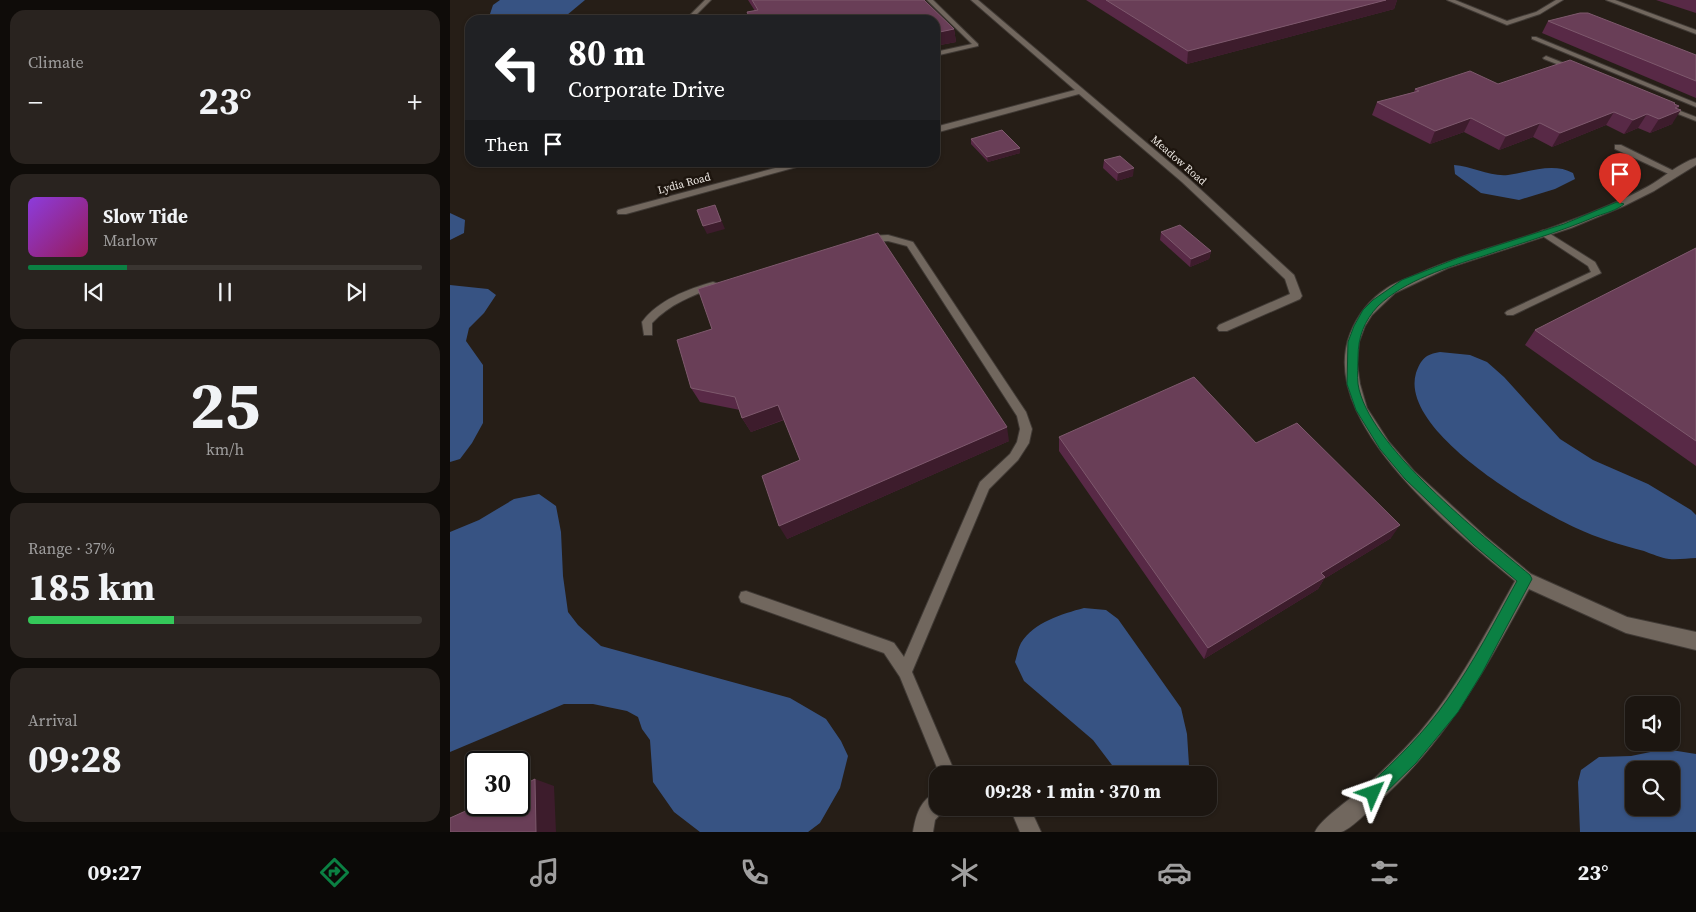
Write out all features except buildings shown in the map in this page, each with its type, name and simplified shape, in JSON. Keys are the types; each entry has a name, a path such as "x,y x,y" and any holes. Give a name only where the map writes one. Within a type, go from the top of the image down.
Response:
{"street":[{"name":"Meadow Road","path":"974,0 1185,180 1290,278 1296,296 1223,328"},
{"path":"1609,0 1696,32"},
{"path":"1626,0 1696,25"},
{"path":"940,129 1080,92"},
{"path":"1696,161 1620,204 1544,233 1444,266 1391,290 1367,312 1359,326 1353,342 1351,364 1353,384 1361,410 1384,446 1409,475 1479,541 1525,579 1626,624 1696,641"},
{"name":"Lydia Road","path":"622,212 792,167"},
{"path":"1325,832 1385,782 1410,757 1452,706 1477,668 1525,579"},
{"path":"923,832 926,815 929,812"},
{"path":"1024,816 1031,832"}],"lane":[{"path":"693,15 708,0"},
{"path":"930,0 976,45 940,53"},
{"path":"1450,0 1507,23 1538,13 1560,0 1564,0"},
{"path":"1534,38 1696,104"},
{"path":"1546,58 1581,72"},
{"path":"1661,105 1696,119"},
{"path":"1618,147 1676,174"},
{"path":"1510,313 1596,273 1592,264 1544,233"},
{"path":"854,244 872,238 888,238 910,244 1022,414 1026,429 1023,443 1014,457 984,486 906,672"},
{"path":"648,333 647,322 657,310 696,291 724,282"},
{"path":"746,597 889,648 906,672 944,766"}],"water":[{"path":"500,0 585,0 567,15 490,15 493,5"},
{"path":"1454,165 1501,175 1557,168 1573,173 1575,179 1555,189 1519,200 1481,193 1455,174"},
{"path":"450,213 465,220 464,233 450,240"},
{"path":"450,285 488,289 496,295 484,313 469,328 466,341 483,365 483,423 460,459 450,462"},
{"path":"1440,352 1470,355 1487,362 1504,377 1560,439 1593,460 1648,484 1691,510 1696,515 1696,558 1676,559 1656,556 1584,532 1530,503 1473,464 1448,442 1428,418 1416,395 1416,373 1420,364 1431,354"},
{"path":"539,494 556,506 561,532 563,576 568,612 578,625 601,646 790,698 826,719 841,741 848,756 840,788 820,823 808,832 700,832 674,812 653,782 650,740 642,729 638,717 627,711 593,704 564,704 450,752 450,532 479,520 514,499"},
{"path":"1084,608 1106,610 1118,619 1181,708 1187,734 1188,766 1113,766 1093,740 1024,681 1015,662 1020,645 1041,624"},
{"path":"1655,751 1677,751 1696,754 1696,832 1580,832 1578,782 1581,770 1599,757 1631,756"}],"route":[{"path":"1373,793 1410,757 1452,706 1477,668 1525,579 1479,541 1409,475 1384,446 1361,410 1353,384 1351,364 1353,342 1359,326 1367,312 1376,302 1405,282 1495,248 1567,226 1620,204"}]}
